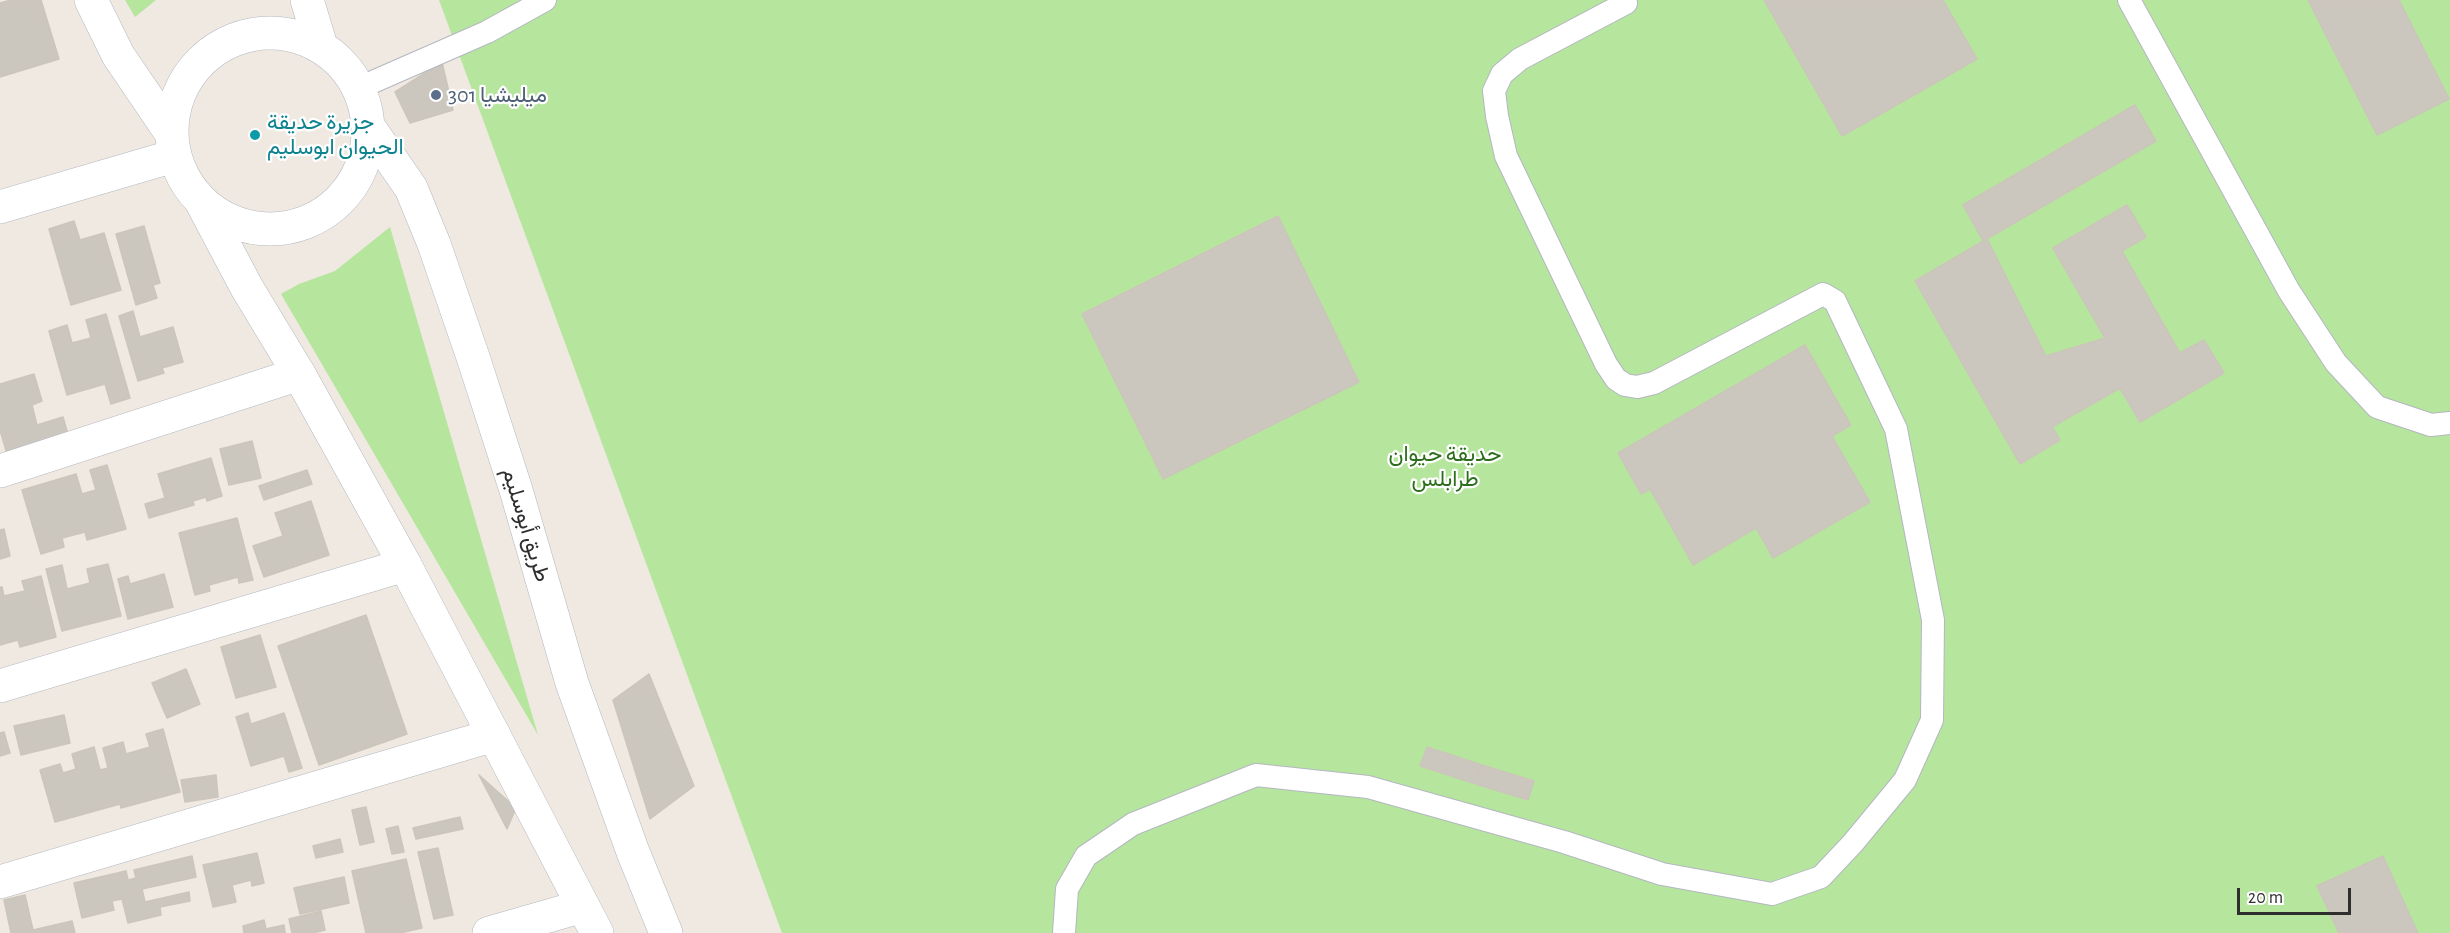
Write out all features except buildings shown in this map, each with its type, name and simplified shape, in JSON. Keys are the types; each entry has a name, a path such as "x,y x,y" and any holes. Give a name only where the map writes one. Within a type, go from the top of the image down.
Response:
{"main road":[{"path":"91,0 118,55 172,145 185,182 202,203 247,288 299,374 405,565 590,919 489,933"},
{"path":"307,0 321,46"},
{"path":"172,145 176,99 194,68 220,45 253,33 289,34 321,46 343,65 359,88 368,126 365,155 354,182 335,204 311,220 283,229 254,228 226,220 202,203"},
{"name":"طريق أبوسليم","path":"368,126 411,188 434,244 516,490 573,683 633,852 666,933"},
{"path":"0,207 172,145"},
{"path":"0,471 299,374"},
{"path":"0,686 405,565"},
{"path":"0,882 494,735"}],"lane":[{"path":"359,88 487,32 545,0"},
{"path":"2129,0 2289,291 2336,363 2377,407 2431,425 2450,423"},
{"path":"1064,933 1067,889 1086,856 1133,824 1256,775 1368,788 1564,842 1662,874 1772,894 1821,877 1853,843 1905,780 1932,720 1933,620 1896,429 1834,301 1823,294 1654,383 1637,387 1625,385 1616,379 1606,364 1506,156 1494,91 1502,74 1520,59 1626,3"}],"green space":[{"path":"125,0 156,0 135,17"},
{"name":"حديقة حيوان طرابلس","path":"439,0 2450,0 2450,933 782,933"},
{"path":"390,227 538,735 281,294 299,284 335,271"}],"place":[{"name":"ميليشيا 301","path":"436,95"},
{"name":"جزيرة حديقة الحيوان ابوسليم","path":"255,135"}]}
